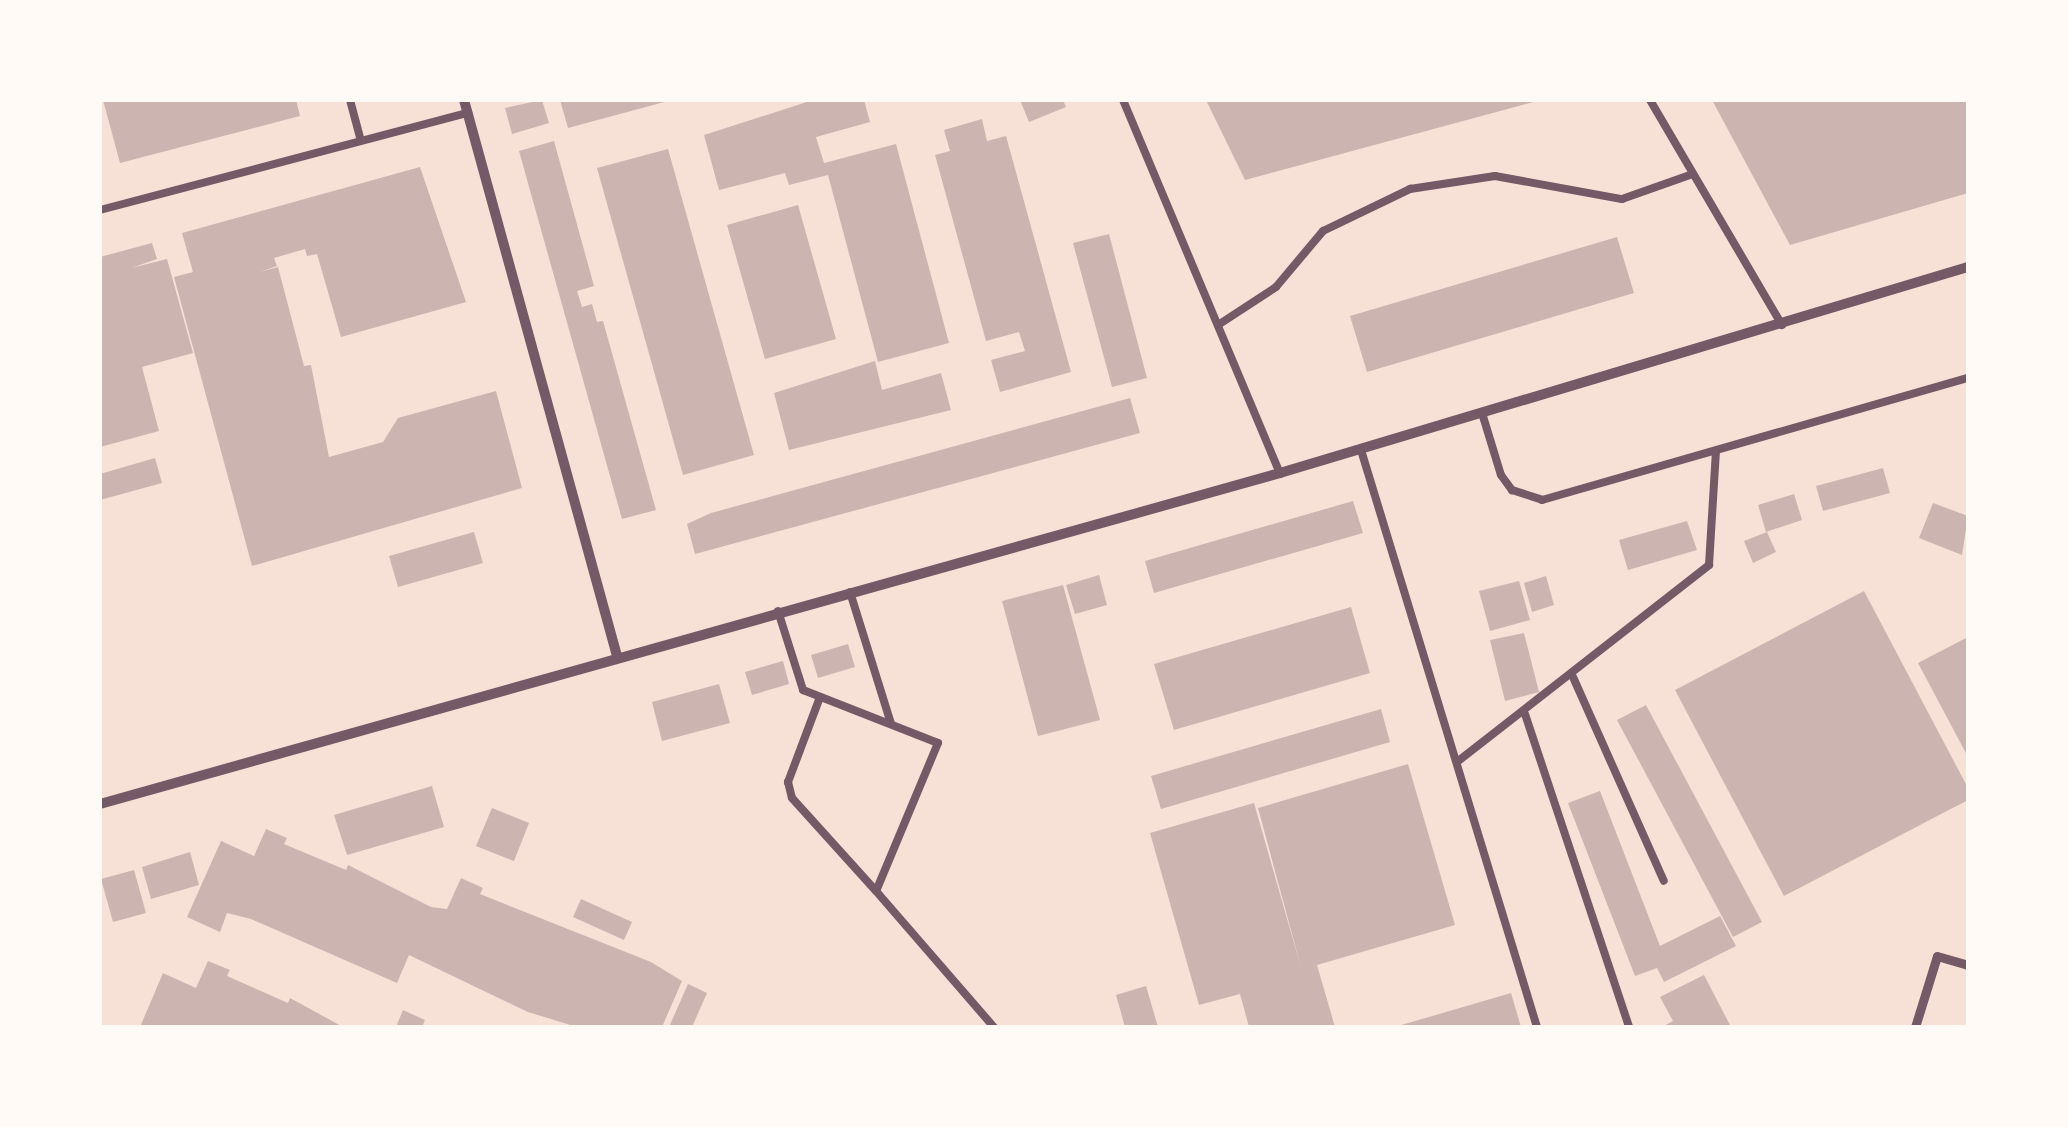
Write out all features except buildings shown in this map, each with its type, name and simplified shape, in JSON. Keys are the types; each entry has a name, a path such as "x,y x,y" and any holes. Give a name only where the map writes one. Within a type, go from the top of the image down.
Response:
{"street":[{"path":"464,100 617,656"},
{"path":"100,804 1361,450 1968,266"},
{"path":"1915,1027 1937,956 1968,966"}],"lane":[{"path":"350,100 360,136"},
{"path":"1123,100 1280,473"},
{"path":"1650,100 1782,325"},
{"path":"100,210 360,136 468,113"},
{"path":"1218,325 1276,287 1323,231 1410,188 1496,176 1622,199 1693,174"},
{"path":"1482,413 1501,475 1512,490 1542,500 1968,378"},
{"path":"1361,450 1537,1027"},
{"path":"1457,762 1573,677 1709,564 1716,452"},
{"path":"850,592 891,724"},
{"path":"778,612 803,690 938,743 876,892"},
{"path":"1573,677 1664,881"},
{"path":"820,697 788,782 792,798 994,1027"},
{"path":"1525,714 1629,1027"}]}
